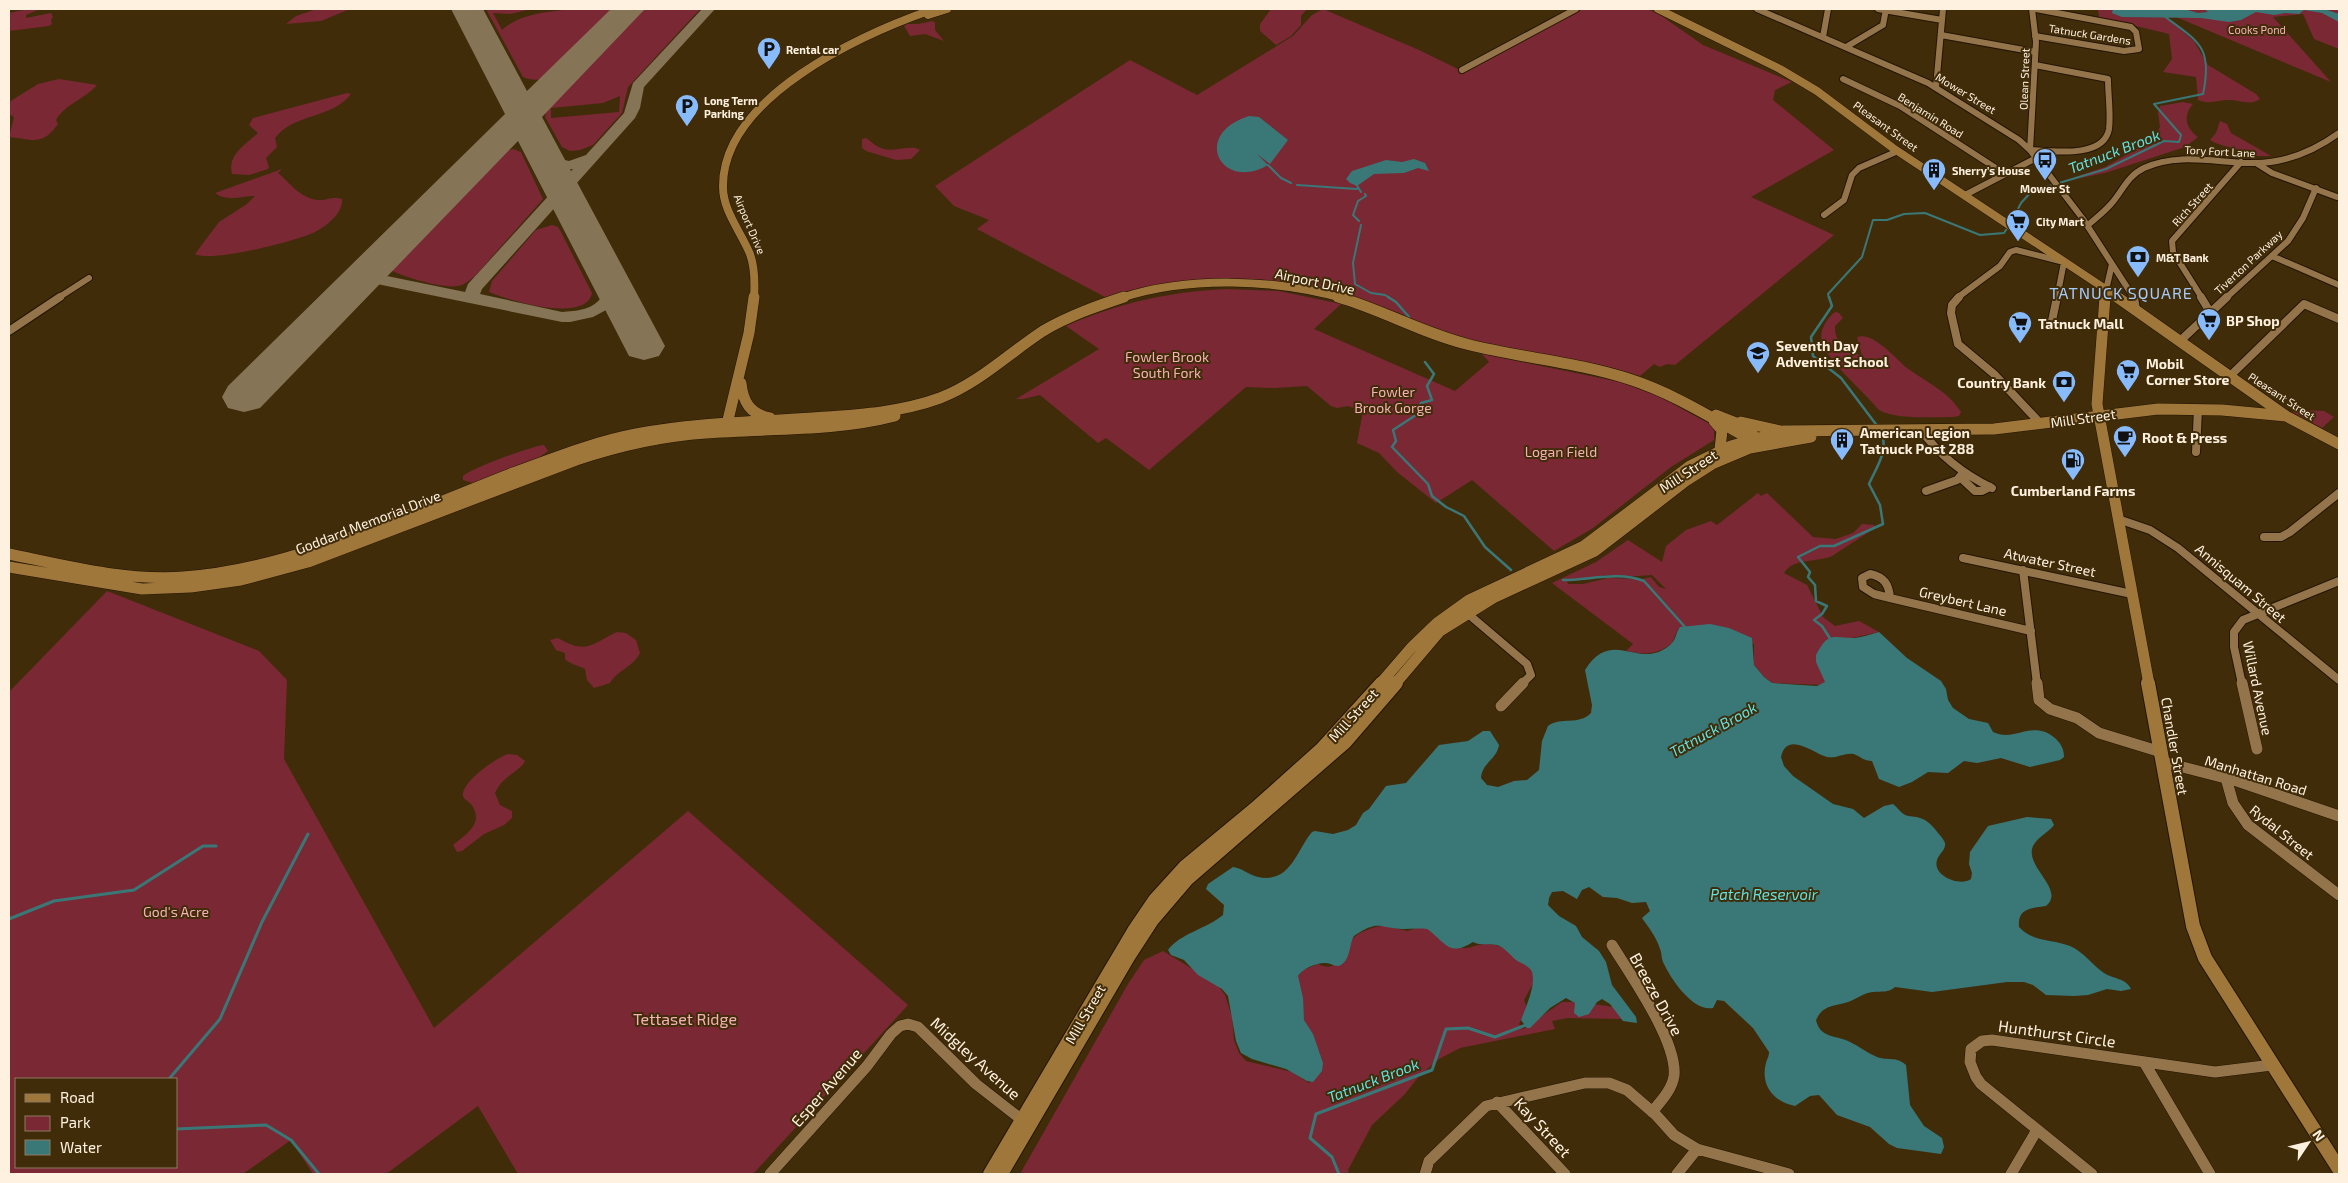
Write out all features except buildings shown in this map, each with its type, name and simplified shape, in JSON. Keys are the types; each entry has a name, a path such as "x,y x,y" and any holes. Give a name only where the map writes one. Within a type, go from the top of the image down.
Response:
{"main road":[{"name":"Airport Drive","path":"730,427 733,396 741,369 754,301 755,272 751,257 728,209 724,192 723,177 730,152 741,130 762,106 816,64 856,39 892,23 934,9"},
{"name":"Airport Drive","path":"790,83 872,36 947,9"},
{"name":"Pleasant Street","path":"1658,9 1797,79 1898,151 2136,310 2286,416 2339,444"},
{"name":"Airport Drive","path":"730,427 858,425 910,412 972,382 1056,324 1105,303 1175,287 1204,283 1244,283 1301,289 1348,300 1434,334 1469,345 1588,368 1629,379 1658,390 1756,441"},
{"name":"Chandler Street","path":"2106,290 2097,383 2099,416 2196,936 2217,979 2339,1169"},
{"name":"Airport Drive","path":"741,369 741,395 745,405 756,414 778,418 801,419"},
{"name":"Airport Drive","path":"730,427 741,383"},
{"path":"701,425 720,417 733,396"},
{"name":"Airport Drive","path":"730,427 880,412 942,397"},
{"name":"Airport Drive","path":"1692,407 1735,421 1783,431"},
{"name":"Mill Street","path":"990,1174 1146,914 1180,872 1218,846 1345,742 1434,636 1447,625 1493,598 1583,558 1618,535 1686,480 1720,459 1756,441 1783,431 1849,429 1979,430 2041,424 2116,413 2198,408 2286,416"},
{"path":"1711,418 1722,430 1720,450"},
{"name":"Airport Drive","path":"1735,421 1746,427 1756,441"},
{"name":"Goddard Memorial Drive","path":"9,554 140,577 182,577 230,571 284,559 324,546 581,447 657,429 701,425 730,427"},
{"name":"Goddard Memorial Drive","path":"9,567 142,589 191,587 241,580 308,562 601,451 656,439 730,427"},
{"name":"Mill Street","path":"1001,1174 1110,986 1152,920 1218,846 1255,809 1335,736 1411,648 1436,623 1469,600 1486,591 1584,546 1680,472 1720,450 1756,441 1849,429"}],"street":[{"path":"1462,70 1576,9"},
{"path":"1823,37 1828,9"},
{"path":"1878,9 1942,20"},
{"path":"1846,47 1883,25 1886,9"},
{"path":"1936,87 1943,9"},
{"name":"Olean Street","path":"2030,150 2035,65 2035,36 2032,9"},
{"name":"Tatnuck Gardens","path":"2035,36 2124,51 2136,51 2139,49 2136,32 2131,27 2036,9"},
{"name":"Mower Street","path":"1761,10 1936,87 2014,136 2030,150 2088,225 2129,289 2136,303 2136,310"},
{"path":"1941,35 2035,52"},
{"path":"2030,150 2080,152 2104,139 2109,131 2108,79 2035,65"},
{"name":"Benjamin Road","path":"1843,79 1900,106 2006,174"},
{"name":"Tory Fort Lane","path":"2088,225 2111,203 2125,182 2145,168 2183,158 2256,163 2297,154 2319,145 2339,133"},
{"path":"1824,215 1844,200 1852,175 1859,168 1898,151"},
{"path":"1965,195 2036,158"},
{"name":"Rich Street","path":"2210,312 2173,252 2172,241 2241,162"},
{"path":"2256,163 2272,173 2337,197"},
{"name":"Tiverton Parkway","path":"2180,341 2272,256 2298,228 2316,188"},
{"path":"2041,424 1994,374 1958,344 1951,312 1953,303 1962,292 1999,266 2013,250 2064,262 2052,321"},
{"path":"2272,256 2339,285"},
{"path":"2106,290 2112,264"},
{"path":"9,331 89,278"},
{"path":"2230,376 2304,304 2339,320"},
{"path":"2196,452 2198,408"},
{"path":"1921,430 1942,457 1975,491 1982,491 1991,487"},
{"path":"1926,491 1957,480 1961,475"},
{"path":"2264,537 2281,536 2290,532 2339,493"},
{"name":"Annisquam Street","path":"2118,519 2142,526 2166,540 2339,680"},
{"name":"Atwater Street","path":"1963,558 2132,594"},
{"path":"2023,570 2031,630"},
{"name":"Willard Avenue","path":"2257,748 2233,638 2237,626 2244,620 2257,614 2339,581"},
{"name":"Greybert Lane","path":"1890,598 2031,630"},
{"path":"1467,613 1526,664 1531,671 1530,676 1501,706"},
{"name":"Manhattan Road","path":"2031,630 2039,700 2050,709 2081,720 2099,733 2162,757 2339,816"},
{"name":"Rydal Street","path":"2226,778 2230,800 2236,812 2248,825 2339,895"},
{"name":"Breeze Drive","path":"1612,945 1660,1026 1672,1055 1674,1074 1670,1086 1652,1112"},
{"name":"Midgley Avenue","path":"907,1025 918,1027 976,1084 1022,1120"},
{"name":"Esper Avenue","path":"770,1174 867,1066 891,1034 900,1026 907,1025"},
{"name":"Hunthurst Circle","path":"2092,1174 1977,1080 1969,1060 1970,1051 1975,1044 1992,1040 2215,1072 2272,1065"},
{"path":"2144,1062 2210,1174"},
{"path":"1425,1174 1429,1161 1486,1106 1585,1083 1609,1083 1627,1090 1674,1135 1696,1149 1788,1174"},
{"name":"Kay Street","path":"1497,1102 1565,1174"},
{"path":"2011,1174 2037,1130"},
{"path":"1677,1174 1696,1149"}],"green space":[{"path":"28,9 40,9 26,15 26,18 51,13 53,17 51,20 52,24 9,31 9,13"},
{"path":"317,9 350,9 321,21 286,24 296,16"},
{"path":"486,9 531,9 510,14 493,13 502,30 513,22 541,13 574,9 619,9 555,73 543,79 535,80 523,77"},
{"path":"641,9 700,9 628,87 622,113 593,145 580,150 570,151 562,147 545,117 547,105","holes":["620,96 619,112 551,118 551,108 603,103"]},
{"path":"1271,9 1307,9 1301,16 1301,25 1291,36 1276,45 1260,31 1260,24"},
{"path":"1323,9 1419,50 1464,72 1580,9 1648,9 1663,17 1703,45 1792,82 1775,90 1773,100 1834,150 1751,197 1834,235 1675,365 1667,364 1660,367 1654,364 1640,376 1598,364 1471,340 1361,299 1296,284 1264,280 1202,280 1138,289 1105,297 977,229 989,220 954,206 935,186 1130,60 1197,95 1293,36 1312,15"},
{"name":"Cooks Pond","path":"2098,9 2339,9 2339,49 2314,39 2303,14 2273,17 2331,82 2176,17 2167,18 2194,41 2208,65 2256,94 2260,99 2253,102 2229,100 2206,102 2198,100 2196,77 2163,72 2172,59 2169,34 2099,17"},
{"path":"933,21 935,23 935,30 944,41 925,34 910,36 904,26 907,24"},
{"path":"59,79 97,85 60,114 56,120 58,124 42,139 30,140 9,137 14,117 9,114 9,102 38,84"},
{"path":"347,93 351,94 334,108 292,124 283,130 275,138 277,147 266,158 268,169 249,175 232,174 232,161 238,151 258,133 249,125 253,118"},
{"path":"2183,102 2193,104 2188,113 2187,121 2190,130 2198,137 2185,147 2105,173 2061,182 2105,167 2154,139 2160,127 2158,112 2160,106"},
{"path":"2220,121 2227,124 2231,133 2271,156 2258,156 2210,140 2216,133"},
{"path":"866,138 876,146 888,150 917,148 920,150 911,159 896,160 866,151 862,148 862,139"},
{"path":"513,149 521,152 543,199 475,276 462,285 445,286 402,275 386,268 499,153"},
{"path":"282,169 278,173 296,190 312,199 342,199 342,204 337,214 324,226 305,236 254,250 218,256 195,254 219,222 247,204 255,196 229,198 215,193"},
{"path":"552,225 558,227 561,232 592,293 587,302 576,307 545,307 512,300 489,292 492,281 536,230"},
{"path":"1225,289 1279,291 1341,304 1314,329 1455,391 1489,362 1482,354 1620,382 1660,397 1708,423 1714,428 1714,440 1671,467 1593,528 1554,551 1472,480 1436,503 1397,472 1379,453 1357,443 1363,411 1348,406 1337,408 1331,406 1307,386 1246,387 1149,470 1106,438 1098,443 1040,395 1016,399 1099,349 1066,326 1105,311 1144,300 1184,293"},
{"path":"1835,312 1839,313 1843,318 1835,326 1835,332 1842,345 1862,356 1857,337 1863,336 1877,342 1907,368 1950,398 1961,412 1959,416 1903,416 1884,413 1878,409 1832,359 1822,343 1821,334 1824,326"},
{"path":"2300,410 2324,411 2334,417 2322,428 2292,412"},
{"path":"544,445 548,451 537,459 478,482 473,483 463,480 463,476 469,472 489,463"},
{"path":"1758,493 1761,496 1767,493 1813,537 1836,539 1853,533 1862,524 1874,525 1875,528 1832,556 1800,562 1788,568 1784,573 1807,585 1823,617 1835,626 1859,621 1879,632 1852,638 1824,677 1825,682 1823,685 1772,683 1754,665 1754,644 1678,629 1672,643 1661,650 1650,653 1626,651 1633,644 1552,583 1596,562 1628,540 1662,562 1666,546 1686,530 1711,521 1717,525","holes":["1604,575 1624,577 1652,575 1666,589 1659,587 1651,577 1642,579 1608,578 1583,584 1568,584 1567,581 1593,579"]},
{"name":"God's Acre","path":"107,591 259,651 287,680 284,759 434,1028 688,811 908,1005 753,1174 518,1174 478,1106 386,1174 313,1174 291,1140 243,1174 9,1174 9,692"},
{"path":"617,632 626,633 636,640 640,653 610,683 594,688 587,680 585,669 567,661 565,653 556,650 550,640 558,638 583,647 595,644"},
{"path":"508,754 517,755 525,761 520,768 502,782 495,793 500,805 512,811 512,818 504,825 484,834 462,851 457,852 453,845 471,829 476,819 476,813 472,805 463,796 464,790 480,771"},
{"path":"1386,926 1407,931 1424,926 1462,948 1483,944 1493,945 1516,955 1528,967 1535,980 1524,1000 1527,1008 1519,1024 1523,1029 1562,1002 1581,1002 1613,1007 1622,1019 1568,1018 1552,1021 1555,1029 1460,1048 1439,1059 1420,1075 1405,1094 1372,1125 1348,1170 1349,1174 1020,1174 1128,984 1144,960 1163,951 1217,984 1225,995 1232,1017 1234,1040 1239,1053 1246,1061 1292,1072 1309,1083 1316,1077 1320,1054 1305,1024 1295,980 1303,970 1318,964 1325,966 1335,965 1354,938 1367,930"}],"water":[{"path":"2113,9 2184,9 2198,13 2208,12 2204,9 2324,9 2339,14 2339,22 2322,13 2304,10 2299,14 2285,13 2274,15 2256,12 2241,20 2229,22 2201,18 2122,17 2112,13"},
{"path":"1249,116 1259,117 1288,140 1270,164 1257,154 1268,165 1252,171 1237,171 1226,166 1219,158 1217,147 1221,135 1231,125"},
{"path":"1414,159 1425,163 1429,171 1418,168 1404,173 1374,174 1357,186 1346,179 1352,171 1386,160 1402,162"},
{"name":"Patch Reservoir","path":"1710,624 1729,628 1752,638 1754,665 1772,683 1817,686 1825,682 1816,662 1816,655 1824,642 1836,637 1855,638 1879,632 1907,658 1941,681 1953,708 1969,719 1988,723 1993,732 2001,735 2032,730 2048,733 2056,739 2061,745 2064,757 2060,760 2030,767 2001,758 1977,763 1964,761 1948,773 1928,772 1912,782 1899,787 1879,779 1872,761 1865,760 1854,754 1827,757 1795,744 1789,745 1784,749 1781,757 1784,766 1793,776 1833,804 1853,809 1864,818 1884,806 1893,804 1905,815 1918,817 1928,822 1945,843 1937,860 1939,871 1954,881 1960,882 1971,879 1970,852 1988,826 2027,817 2051,819 2054,825 2035,842 2032,849 2032,857 2049,886 2051,900 2046,906 2026,910 2020,916 2019,927 2036,938 2070,946 2084,955 2104,973 2123,981 2131,989 2121,991 2107,989 2088,995 2074,996 2046,995 2033,985 2024,982 2007,982 1932,992 1895,987 1887,991 1866,994 1822,1011 1816,1020 1818,1026 1825,1033 1850,1042 1877,1057 1899,1061 1906,1065 1910,1105 1924,1126 1942,1138 1944,1147 1941,1154 1897,1148 1889,1144 1870,1127 1837,1115 1819,1095 1810,1096 1795,1106 1775,1097 1770,1092 1765,1079 1769,1052 1753,1028 1724,1001 1717,1000 1713,1008 1705,1008 1691,1000 1677,986 1663,962 1657,941 1642,918 1650,911 1646,902 1632,903 1617,898 1603,897 1589,887 1582,890 1577,899 1563,891 1552,892 1548,905 1559,916 1576,926 1582,937 1599,951 1606,962 1612,985 1636,1017 1637,1023 1623,1021 1610,1004 1602,999 1597,1002 1589,1014 1579,1017 1574,1013 1575,1003 1566,998 1550,1008 1530,1028 1527,1028 1521,1020 1531,993 1532,972 1502,947 1473,942 1465,947 1452,948 1427,929 1374,926 1354,936 1347,959 1341,965 1322,963 1314,965 1298,976 1303,998 1304,1020 1313,1034 1323,1063 1322,1071 1313,1082 1307,1081 1286,1069 1252,1059 1241,1053 1236,1041 1228,996 1222,989 1198,975 1184,960 1171,955 1168,950 1186,935 1210,924 1223,915 1224,905 1206,889 1208,884 1233,867 1258,877 1269,878 1278,875 1292,864 1312,832 1333,834 1348,830 1356,825 1363,813 1369,809 1386,786 1406,783 1439,745 1468,741 1483,731 1490,731 1499,745 1498,750 1484,768 1481,778 1487,785 1498,787 1514,781 1527,780 1539,770 1542,741 1548,726 1553,723 1581,719 1591,713 1592,705 1585,670 1595,657 1606,651 1616,650 1648,654 1660,652 1673,642 1680,627"}],"waterway":[{"name":"Tatnuck Brook","path":"2011,223 2021,203 2032,191 2106,169 2164,141 2179,142 2181,135 2154,104 2203,94 2206,66 2200,47 2164,16"},
{"path":"1268,165 1281,178 1291,183"},
{"path":"1356,184 1361,192"},
{"path":"1297,185 1357,189"},
{"path":"1359,221 1353,215 1358,201 1366,196 1365,194"},
{"name":"Tatnuck Brook","path":"1829,298 1828,294 1862,257 1873,220 1887,220 1904,214 1925,213 1980,235 2004,233 2008,227"},
{"path":"1361,225 1353,263 1355,284 1371,293 1385,295 1390,298"},
{"path":"1388,297 1396,302 1409,317"},
{"name":"Tatnuck Brook","path":"1829,297 1832,306 1811,337 1813,356 1841,378 1878,427"},
{"path":"1425,362 1434,374 1427,386 1432,400 1421,403 1416,415 1393,430 1396,441 1392,447 1428,484 1432,496 1446,507 1464,516 1485,547 1511,570"},
{"name":"Tatnuck Brook","path":"1831,640 1822,626 1814,620 1822,614 1827,606 1816,601 1815,585 1808,577 1810,572 1798,557 1820,546 1834,546 1883,524 1880,505 1869,484 1882,454 1882,434"},
{"path":"1563,580 1614,576 1644,581 1685,627"},
{"path":"170,1078 220,1019 262,922 308,834"},
{"path":"9,919 54,901 134,890 203,846 216,846"},
{"name":"Tatnuck Brook","path":"1339,1174 1332,1157 1310,1138 1316,1114 1432,1070 1446,1029 1468,1028 1495,1037 1526,1025"},
{"path":"178,1129 266,1125 291,1140 319,1174"}],"taxiway":[{"path":"476,299 472,295 474,288 630,115 638,86 709,9"},
{"path":"547,160 552,163 569,165 591,158"},
{"path":"374,266 372,274 377,279"},
{"path":"355,286 366,280 377,279"},
{"path":"377,279 562,317 588,314 603,306 611,293 612,284"}],"runway":[{"path":"467,9 523,116"},
{"path":"523,116 629,9"},
{"path":"244,397 523,116"},
{"path":"523,116 644,346"}],"place":[{"name":"Rental car","path":"769,70"},
{"name":"Long Term Parking","path":"687,127"},
{"name":"Mower St","path":"2045,181"},
{"name":"Sherry's House","path":"1934,191"},
{"name":"City Mart","path":"2018,242"},
{"name":"M&T Bank","path":"2138,278"},
{"name":"BP Shop","path":"2209,341"},
{"name":"Tatnuck Mall","path":"2020,344"},
{"name":"Seventh Day Adventist School","path":"1758,374"},
{"name":"Mobil Corner Store","path":"2128,392"},
{"name":"Country Bank","path":"2064,403"},
{"name":"Root & Press","path":"2125,458"},
{"name":"American Legion Tatnuck Post 288","path":"1842,461"},
{"name":"Cumberland Farms","path":"2073,481"}],"district":[{"name":"TATNUCK SQUARE","path":"2121,292"}],"park label":[{"name":"Fowler Brook South Fork","path":"1167,364"},
{"name":"Fowler Brook Gorge","path":"1393,400"},
{"name":"Logan Field","path":"1561,451"},
{"name":"Tettaset Ridge","path":"685,1018"}]}
